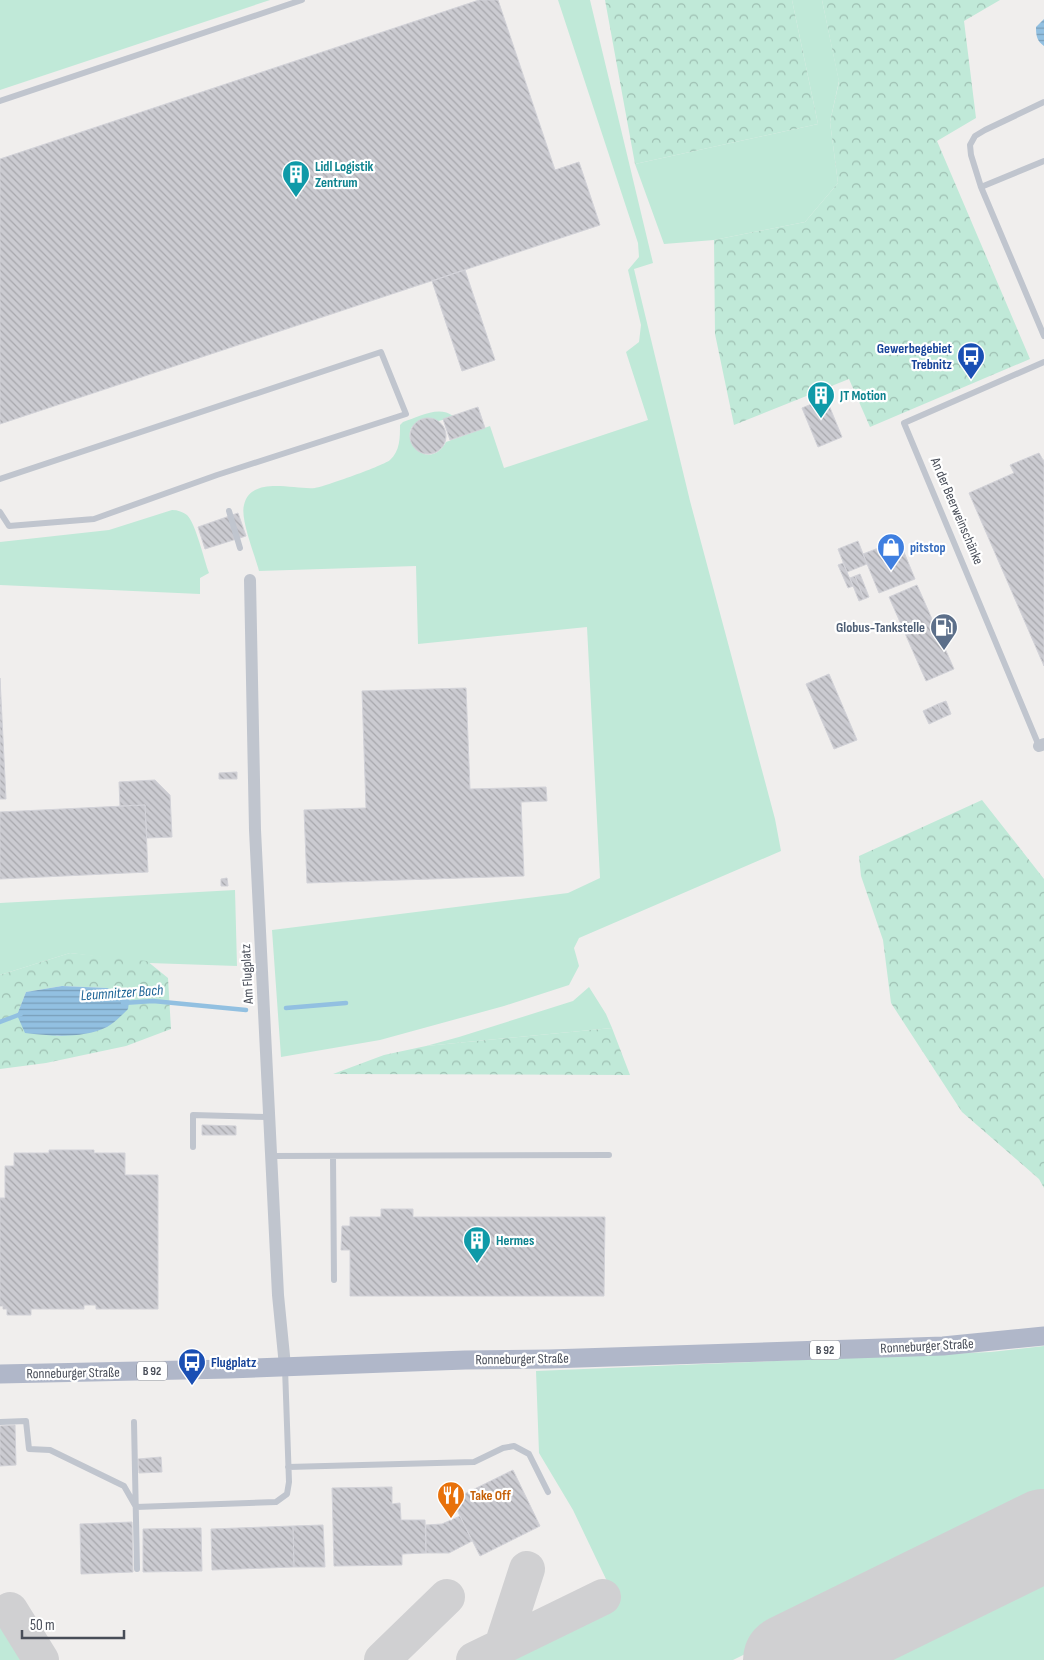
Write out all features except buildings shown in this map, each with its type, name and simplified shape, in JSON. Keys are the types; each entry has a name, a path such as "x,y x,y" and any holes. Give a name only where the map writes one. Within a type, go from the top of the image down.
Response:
{"main road":[{"name":"Ronneburger Straße","path":"0,1374 943,1346 1044,1336"}],"street":[{"name":"Am Flugplatz","path":"250,580 255,839 278,1294 285,1366"}],"lane":[{"path":"0,101 302,0"},
{"path":"1044,102 975,136 970,145 971,155 981,187 1044,336"},
{"path":"981,187 1044,161"},
{"path":"0,479 381,352 406,414 217,475 94,519 9,526 0,512"},
{"name":"An der Beerweinschänke","path":"1041,745 904,423 1044,362"},
{"path":"228,511 240,548"},
{"path":"193,1146 193,1115 268,1116"},
{"path":"272,1156 610,1155"},
{"path":"333,1156 334,1280"},
{"path":"136,1507 276,1502 287,1494 289,1482 285,1366"},
{"path":"0,1422 26,1421 28,1450 50,1450 124,1486 136,1507"},
{"path":"134,1422 136,1569"},
{"path":"288,1468 474,1462 503,1448 514,1446 529,1454 548,1492"}],"green space":[{"path":"0,0 270,0 0,90"},
{"path":"558,0 590,0 653,263 634,269 690,501 775,819 781,851 579,938 574,948 579,966 569,985 504,1006 380,1040 281,1057 272,930 568,893 600,878 587,627 418,644 416,566 259,571 243,511 248,496 255,490 274,486 315,488 354,476 386,463 396,453 398,448 400,425 403,422 428,413 441,412 453,416 440,421 422,420 412,427 410,434 411,442 416,449 423,453 431,454 439,451 446,442 490,426 504,468 648,420 626,352 639,342 641,325 628,270 639,257 638,243"},
{"path":"605,0 792,0 818,124 635,164"},
{"path":"792,0 822,0 839,81 830,122 838,183 805,222 714,240 664,244 635,164 818,124"},
{"path":"822,0 1000,0 964,21 976,118 937,141 1030,359 870,427 849,379 734,425 715,334 714,240 805,222 838,183 830,122 839,82"},
{"path":"172,510 180,511 187,515 194,526 200,542 209,573 200,578 200,594 0,585 0,542 109,530"},
{"path":"982,800 1044,879 1044,1188 1039,1179 962,1112 891,1003 883,940 861,876 859,856"},
{"path":"235,890 237,966 149,963 70,953 0,975 0,903"},
{"path":"70,953 147,961 168,978 171,1029 126,1046 46,1063 0,1069 0,975","holes":["62,986 107,988 107,1027 88,1032 57,1036 17,1015 26,992"]},
{"path":"589,987 606,1014 612,1028 426,1046 573,1001"},
{"path":"612,1028 630,1075 333,1074 384,1055 426,1046"},
{"path":"1044,1346 1044,1507 733,1660 491,1660 616,1600 573,1510 539,1453 536,1371 991,1352"},
{"path":"1044,1563 1044,1660 845,1660"},
{"path":"0,1620 25,1660 0,1660"}],"water":[{"path":"1044,19 1044,46 1037,38 1036,27"},
{"path":"62,986 107,988 130,996 128,1009 107,1027 97,1031 77,1035 56,1036 25,1033 17,1015 26,992"}],"waterway":[{"name":"Leumnitzer Bach","path":"123,1003 153,1001 246,1010"},
{"name":"Leumnitzer Bach","path":"286,1008 346,1003"},
{"name":"Leumnitzer Bach","path":"0,1022 21,1014"}],"taxiway":[{"path":"499,1648 503,1643 527,1569"},
{"path":"382,1660 447,1597"},
{"path":"474,1660 603,1597"},
{"path":"10,1610 41,1660"}],"runway":[{"path":"789,1660 1044,1535"}],"place":[{"name":"Lidl Logistik Zentrum","path":"296,198"},
{"name":"Gewerbegebiet Trebnitz","path":"971,380"},
{"name":"JT Motion","path":"821,419"},
{"name":"pitstop","path":"891,571"},
{"name":"Globus-Tankstelle","path":"944,651"},
{"name":"Hermes","path":"477,1264"},
{"name":"Flugplatz","path":"192,1386"},
{"name":"Take Off","path":"451,1519"}]}
